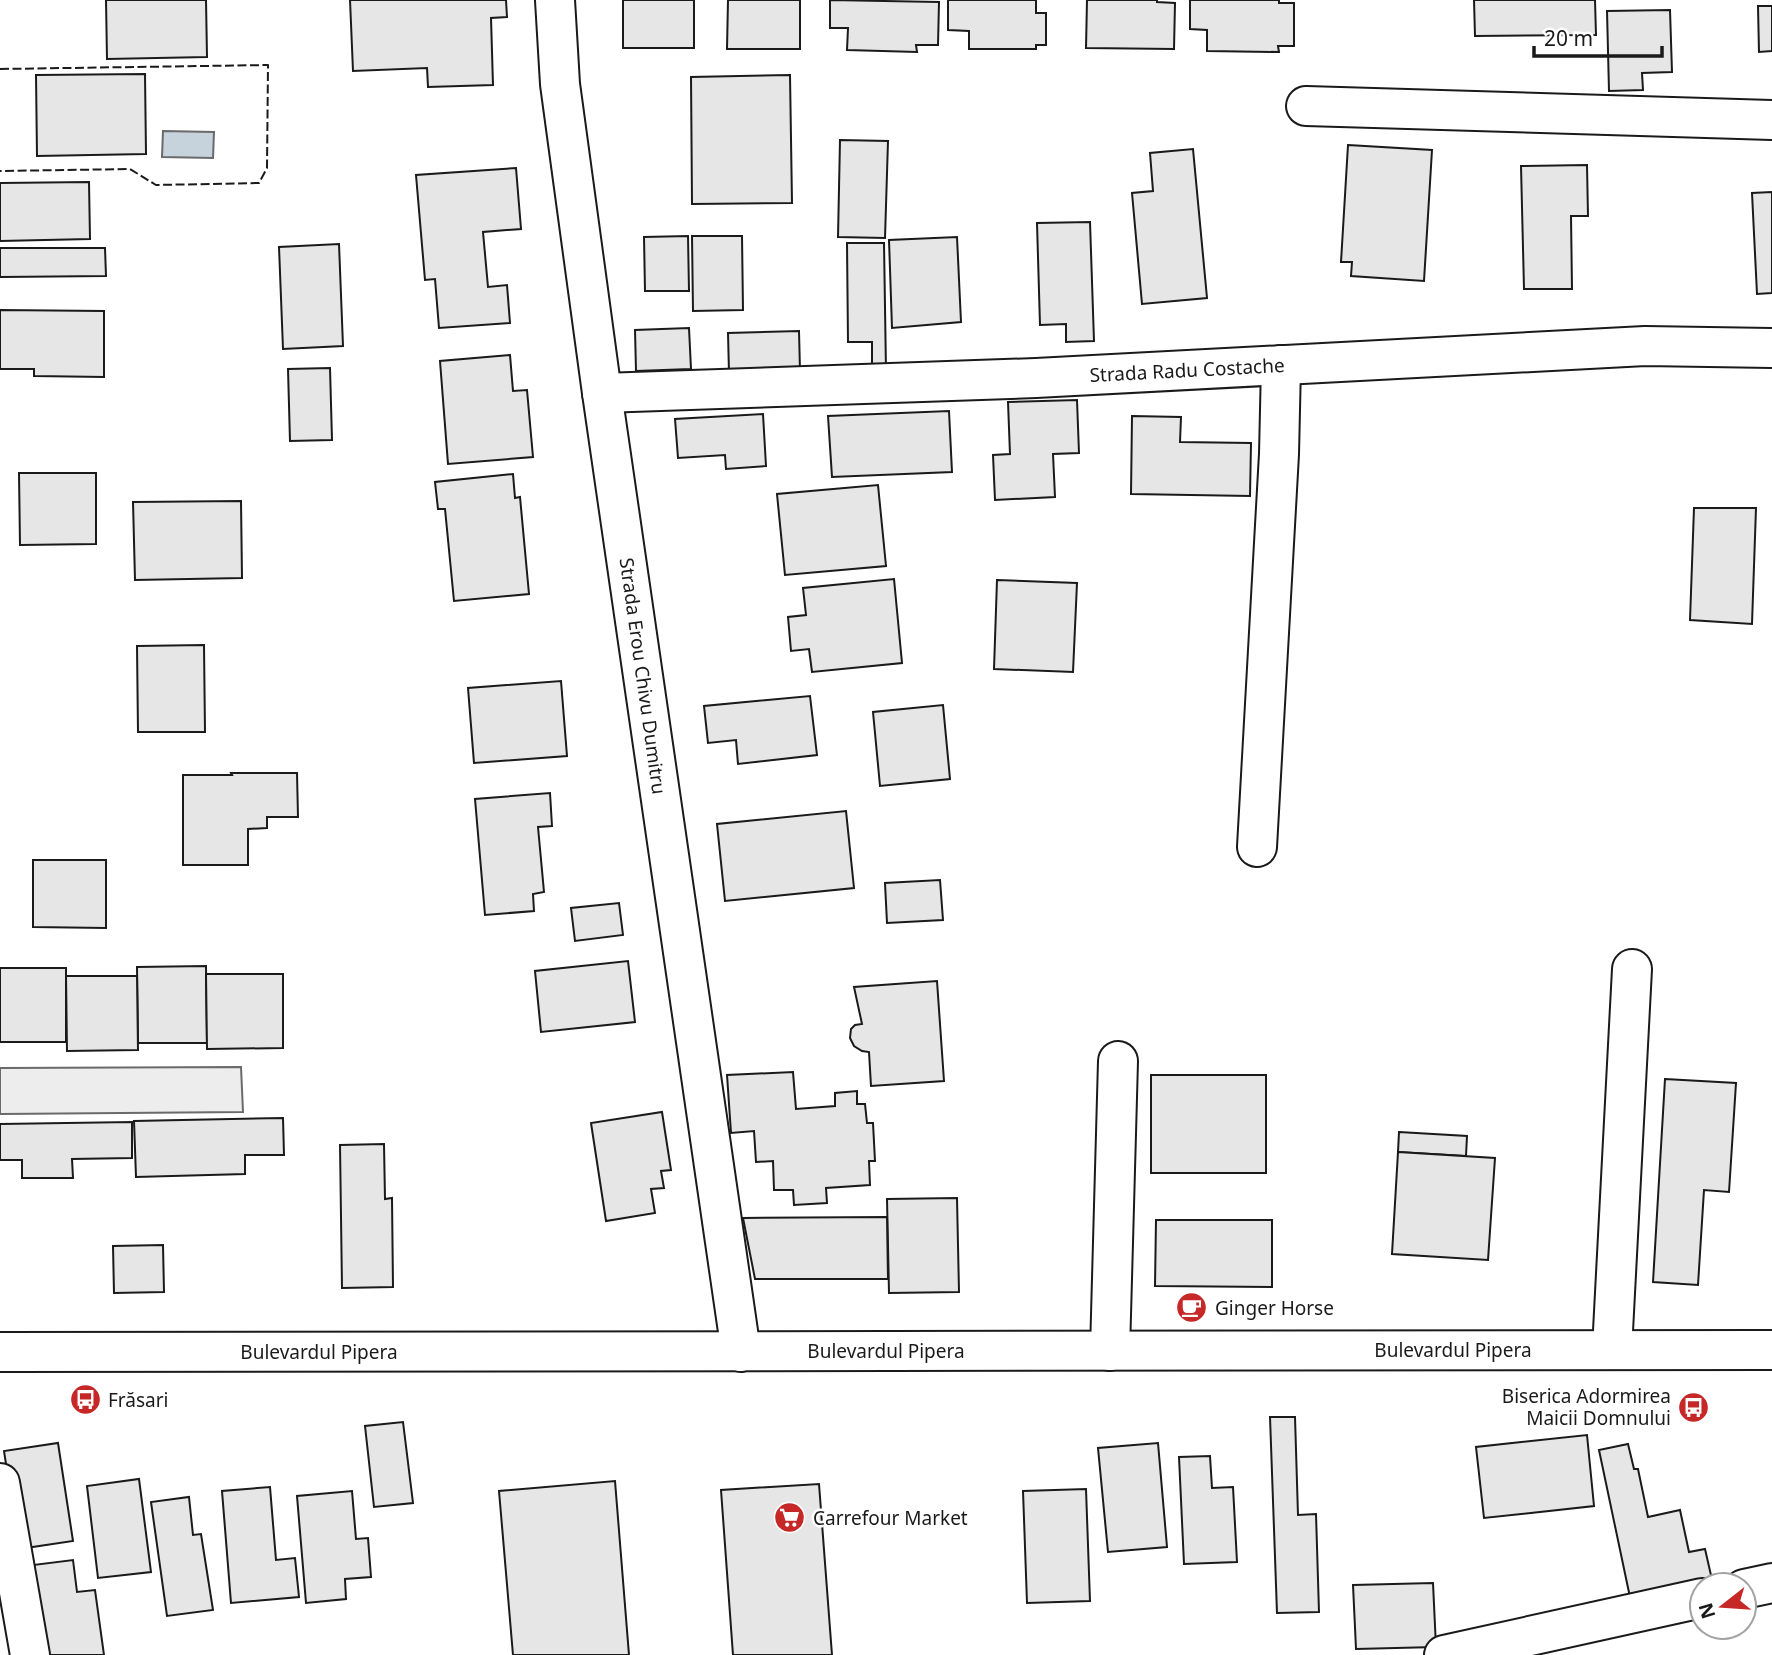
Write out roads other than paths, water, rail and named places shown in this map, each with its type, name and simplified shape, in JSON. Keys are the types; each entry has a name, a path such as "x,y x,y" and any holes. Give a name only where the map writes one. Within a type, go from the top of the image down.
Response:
{"street":[{"name":"Strada Erou Chivu Dumitru","path":"555,0 560,84 602,393 741,1352"},
{"path":"1306,106 1772,120"},
{"name":"Strada Radu Costache","path":"602,393 1036,378 1645,346 1772,348"},
{"path":"1257,847 1279,454 1280,365"},
{"path":"1612,1350 1632,969"},
{"path":"1110,1351 1118,1061"},
{"name":"Bulevardul Pipera","path":"0,1352 1772,1350"},
{"path":"0,1483 30,1655"},
{"path":"1444,1655 1688,1601"}],"place":[{"name":"Ginger Horse","path":"1192,1308"},
{"name":"Frăsari","path":"85,1400"},
{"name":"Biserica Adormirea Maicii Domnului","path":"1694,1407"},
{"name":"Carrefour Market","path":"790,1518"}]}
